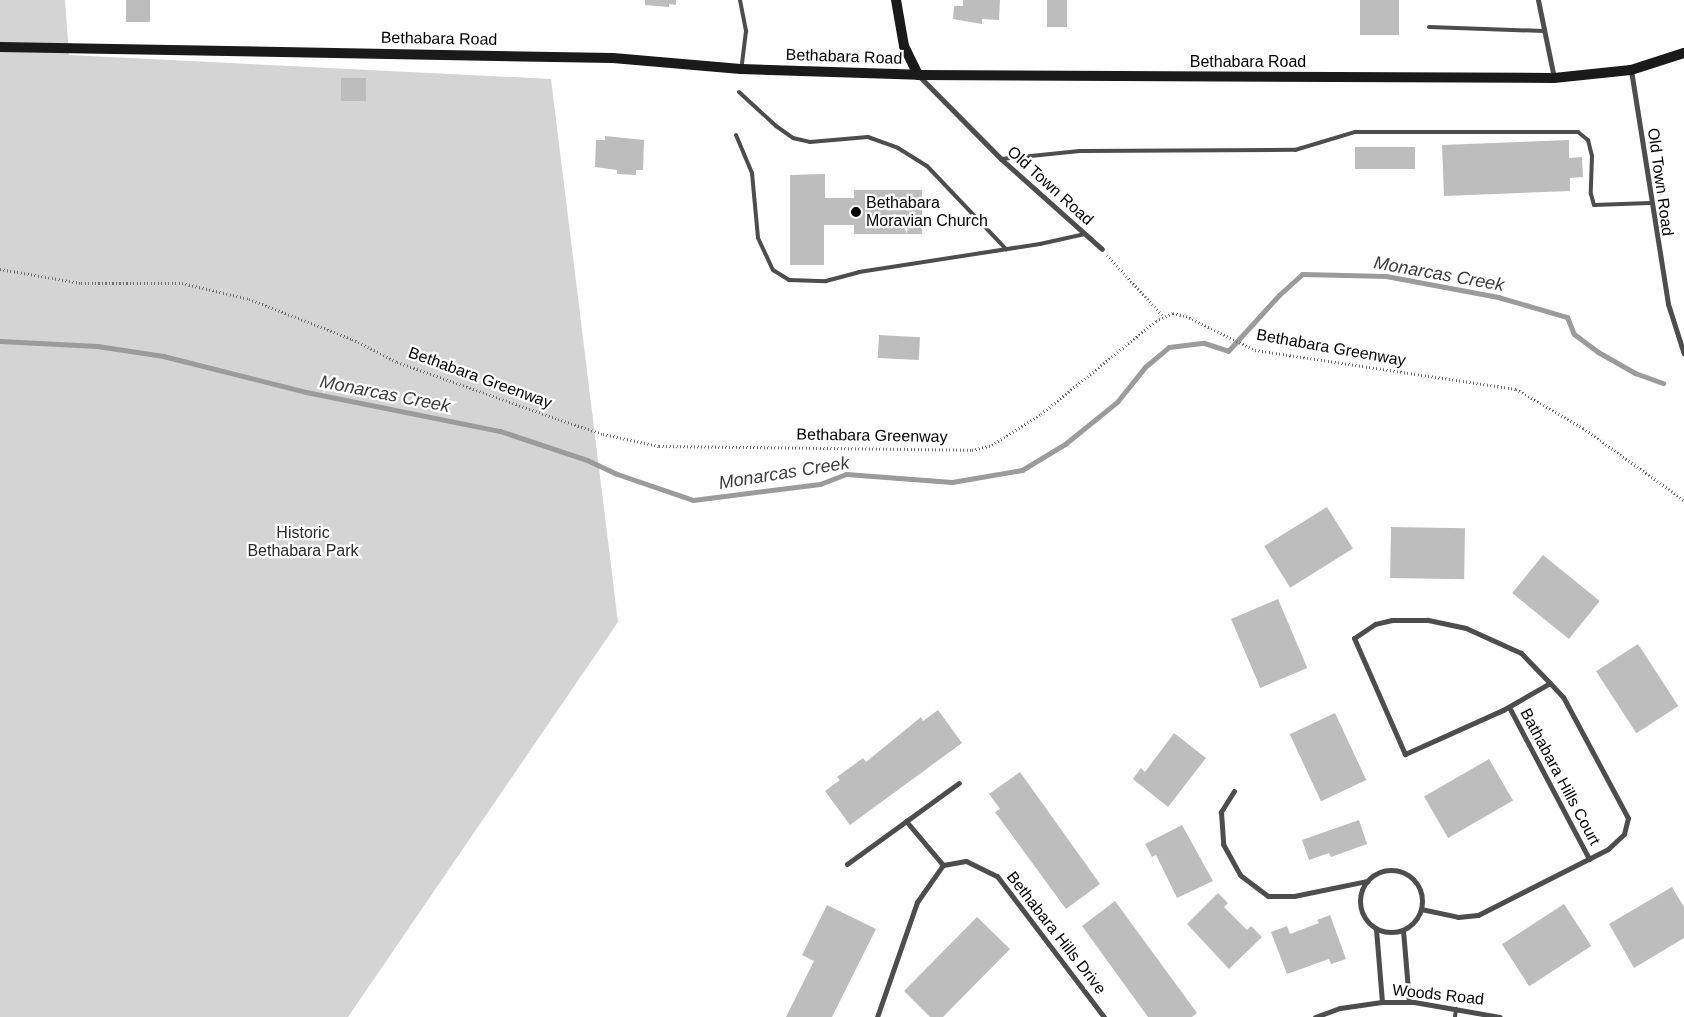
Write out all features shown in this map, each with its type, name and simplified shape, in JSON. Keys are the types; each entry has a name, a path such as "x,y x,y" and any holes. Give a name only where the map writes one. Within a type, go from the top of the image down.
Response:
{"street":[{"path":"896,0 904,46 918,75"},
{"path":"1538,0 1554,78"},
{"name":"Bethabara Road","path":"0,47 593,58 741,69 918,75 1554,78 1631,70 1684,53"},
{"name":"Old Town Road","path":"1631,70 1650,203 1668,304 1684,354"},
{"name":"Old Town Road","path":"918,75 1001,159 1102,250"},
{"name":"Bathabara Hills Court","path":"1421,909 1458,916 1478,915 1589,859 1624,834 1628,818 1563,697 1550,683 1522,653 1457,626 1428,620 1392,620 1375,624 1354,638 1405,754 1509,707 1550,683"},
{"name":"Bathabara Hills Court","path":"1509,707 1589,859"},
{"path":"847,864 959,782"},
{"path":"1234,791 1221,812 1223,844 1240,875 1268,896 1294,896 1368,881"},
{"path":"877,1017 917,902 943,865 906,821"},
{"name":"Bethabara Hills Drive","path":"943,865 966,862 997,876 1104,1017"},
{"path":"1392,870 1406,874 1416,883 1422,895 1421,909 1414,921 1403,930 1390,932 1376,929 1366,920 1360,907 1361,893 1368,881 1379,873 1392,870"},
{"path":"1376,929 1382,1002"},
{"path":"1403,930 1409,1002"},
{"name":"Woods Road","path":"1315,1017 1340,1008 1382,1002 1409,1002 1456,1008 1500,1017"}],"lane":[{"path":"740,0 746,31 741,69"},
{"path":"1429,27 1544,31"},
{"path":"739,92 776,126 793,138 810,142 868,137 898,148 927,166 1006,249"},
{"path":"1001,159 1080,150 1296,150 1355,132 1578,132 1588,140 1592,156 1591,194 1594,205 1650,203"},
{"path":"736,135 752,174 758,238 772,270 789,280 826,281 859,272 1006,249 1085,234"},
{"path":"1455,1017 1456,1008"}],"path":[{"path":"1102,250 1164,317"},
{"name":"Bethabara Greenway","path":"0,269 81,283 182,283 249,299 352,339 397,362 603,434 659,446 972,450 992,445 1041,414 1164,317 1173,314 1186,316 1255,350 1516,390 1584,428 1684,500"}],"green space":[{"name":"Historic Bethabara Park","path":"0,0 65,0 69,55 551,79 618,622 348,1017 0,1017"}],"building":[{"path":"126,0 150,0 150,22 126,22"},
{"path":"645,0 676,0 676,5 669,4 669,7 645,5"},
{"path":"963,0 1000,0 999,20 982,19 982,24 953,19 954,6 963,6"},
{"path":"1047,0 1067,0 1067,27 1047,27"},
{"path":"1360,0 1399,0 1399,35 1360,35"},
{"path":"341,78 366,78 366,101 341,101"},
{"path":"605,136 644,140 643,170 636,170 636,175 617,174 617,170 595,167 596,140 605,140"},
{"path":"1569,140 1569,158 1582,157 1583,177 1570,178 1570,191 1444,196 1442,145"},
{"path":"1355,147 1415,147 1415,169 1355,169"},
{"name":"Bethabara Moravian Church","path":"825,174 825,198 854,198 854,190 922,190 922,234 854,234 854,225 824,225 824,265 790,265 790,175"},
{"path":"879,335 920,337 919,360 878,358"},
{"path":"1327,507 1353,549 1290,588 1264,546"},
{"path":"1391,527 1465,528 1464,579 1390,578"},
{"path":"1543,555 1600,601 1569,639 1512,593"},
{"path":"1278,599 1307,668 1260,688 1231,619"},
{"path":"1638,644 1678,706 1636,733 1596,671"},
{"path":"938,710 962,743 850,825 825,791 840,780 837,777 863,758 866,762 921,717 923,721"},
{"path":"1335,713 1366,780 1321,801 1290,734"},
{"path":"1174,733 1206,758 1168,807 1133,779 1141,768 1145,772"},
{"path":"1489,759 1513,801 1448,838 1424,797"},
{"path":"1020,772 1100,884 1066,909 995,812 1000,809 989,794"},
{"path":"1359,820 1367,844 1331,857 1329,853 1309,860 1302,840"},
{"path":"1182,825 1213,881 1177,898 1156,855 1152,857 1145,844"},
{"path":"1672,887 1684,907 1684,938 1634,968 1609,924"},
{"path":"1218,893 1228,903 1224,907 1247,930 1251,926 1262,937 1229,969 1187,924"},
{"path":"1115,901 1197,1013 1192,1017 1148,1017 1082,926"},
{"path":"1564,904 1591,946 1529,986 1502,944"},
{"path":"827,905 876,929 832,1017 786,1017 814,961 802,955"},
{"path":"1330,915 1346,959 1331,964 1329,959 1287,974 1271,932 1287,926 1290,934 1319,923 1317,920"},
{"path":"977,917 1010,949 943,1017 930,1017 904,991"}],"waterway":[{"name":"Monarcas Creek","path":"0,341 97,346 163,356 306,392 500,431 587,460 617,474 693,500 820,484 846,474 952,482 1022,470 1065,444 1117,402 1145,367 1169,347 1204,343 1228,351 1279,295 1302,274 1386,276 1498,297 1567,317 1574,334 1598,352 1635,373 1663,383"}],"place":[{"name":"Bethabara Moravian Church","path":"856,212"}]}
